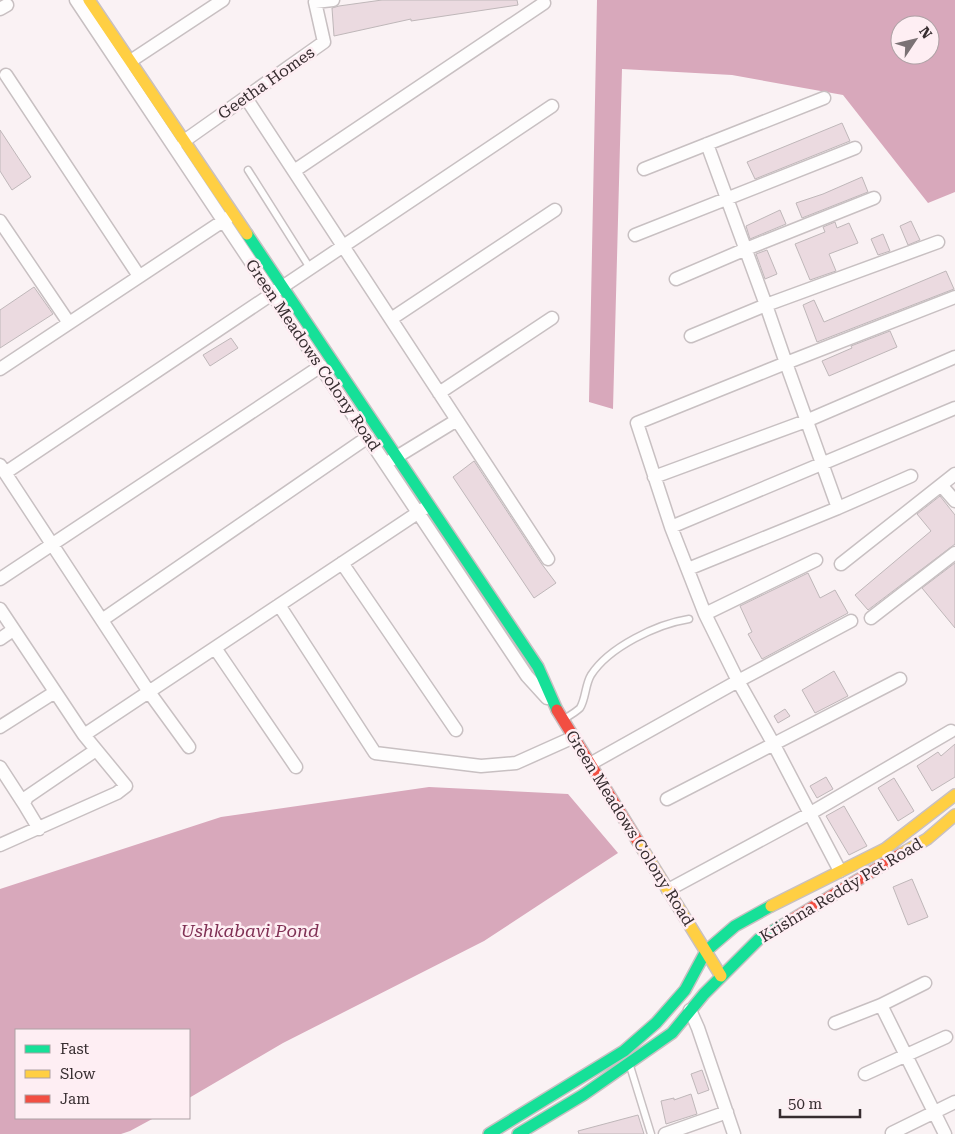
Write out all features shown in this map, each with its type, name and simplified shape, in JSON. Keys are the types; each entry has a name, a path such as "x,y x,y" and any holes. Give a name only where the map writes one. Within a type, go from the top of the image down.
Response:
{"main road":[{"name":"Green Meadows Colony Road","path":"89,0 125,64 184,141 228,217"},
{"name":"Green Meadows Colony Road","path":"277,290 391,461 429,505 538,667 554,705 721,976"},
{"name":"Krishna Reddy Pet Road","path":"489,1134 624,1051 656,1023 685,990 706,951 735,926 751,916 885,849 955,795"},
{"name":"Krishna Reddy Pet Road","path":"518,1134 533,1130 672,1033 721,976 759,938 927,838 955,814"},
{"path":"751,916 764,936"}],"street":[{"name":"Green Meadows Colony Road","path":"76,0 125,64 277,290 321,366 368,437 391,461 418,512 527,676 554,705"},
{"path":"125,64 223,0"},
{"name":"Geetha Homes","path":"184,141 324,42 316,2 333,0"},
{"path":"294,171 544,3"},
{"path":"6,75 139,276"},
{"path":"246,98 548,558"},
{"path":"644,169 824,98"},
{"path":"189,747 149,692 2,469 277,290 552,106"},
{"path":"707,144 838,508"},
{"path":"635,235 855,148"},
{"path":"676,279 874,198"},
{"path":"391,319 555,210"},
{"path":"0,369 228,217"},
{"path":"0,221 69,323"},
{"path":"691,336 766,305 938,242"},
{"path":"840,871 773,743 738,681 705,614 671,526 638,423 955,297"},
{"path":"439,392 552,318"},
{"path":"654,477 806,421 955,357"},
{"path":"0,579 321,366"},
{"path":"671,526 955,408"},
{"path":"391,461 457,420"},
{"path":"102,620 368,437"},
{"path":"841,564 955,474"},
{"path":"688,569 911,476"},
{"path":"942,485 955,501"},
{"path":"84,735 429,505"},
{"path":"871,618 955,553"},
{"path":"705,614 816,560"},
{"path":"342,563 456,730"},
{"path":"279,605 376,753 481,766 516,763 574,737"},
{"path":"0,610 84,735 126,786 117,793 0,845"},
{"path":"590,764 738,681 851,621"},
{"path":"0,639 13,630"},
{"path":"215,648 296,767"},
{"path":"667,799 900,679"},
{"path":"0,727 55,692"},
{"path":"668,890 809,814 951,731"},
{"path":"24,804 27,797 96,750"},
{"path":"0,766 39,829"},
{"path":"835,1023 881,1005 925,983"},
{"path":"881,1005 945,1134"},
{"path":"690,1010 698,1028 734,1134"},
{"path":"866,1074 946,1037"},
{"path":"892,1133 955,1102"},
{"path":"665,1134 727,1112"}],"lane":[{"path":"248,170 310,268"},
{"path":"563,719 579,708 591,675 610,656 626,644 649,632 689,619"},
{"path":"629,1062 651,1134"}],"water":[{"path":"597,0 955,0 955,192 928,203 843,95 732,75 622,69 613,409 589,402"},
{"name":"Ushkabavi Pond","path":"429,787 568,794 618,853 484,941 283,1043 190,1097 190,1029 15,1029 15,1119 152,1119 121,1134 0,1134 0,889 221,817"}],"building":[{"path":"382,0 517,0 518,5 411,21 411,19 334,36 332,8"},
{"path":"842,123 850,141 755,179 747,162"},
{"path":"0,130 31,177 12,190 0,171"},
{"path":"862,177 868,192 802,218 796,203 823,194"},
{"path":"780,210 786,224 750,239 746,226"},
{"path":"911,221 920,240 908,245 900,226"},
{"path":"835,222 837,228 849,223 858,243 829,254 836,271 810,280 795,244 825,232 823,227"},
{"path":"883,234 890,251 878,255 871,239"},
{"path":"767,250 777,274 765,279 756,254"},
{"path":"946,271 954,289 817,342 803,305 814,300 824,322"},
{"path":"34,287 53,314 0,348 0,310"},
{"path":"890,331 897,347 829,376 822,361 852,348 851,346"},
{"path":"231,338 238,348 210,366 203,355"},
{"path":"474,461 556,583 534,598 453,477"},
{"path":"940,496 955,515 955,544 868,610 855,595 931,531 917,514"},
{"path":"955,563 955,628 922,588"},
{"path":"808,573 820,598 835,590 848,613 762,659 748,634 752,632 740,606"},
{"path":"834,671 848,696 815,713 802,690"},
{"path":"785,709 790,716 778,723 774,716"},
{"path":"955,744 955,777 932,791 917,766 938,752 941,756"},
{"path":"826,777 833,789 817,798 810,786"},
{"path":"894,778 914,811 898,821 878,788"},
{"path":"844,806 867,846 849,855 826,816"},
{"path":"912,879 928,917 908,925 893,887"},
{"path":"702,1070 709,1090 698,1094 691,1074"},
{"path":"691,1094 697,1114 666,1124 661,1101 674,1098 674,1100"},
{"path":"638,1115 644,1134 579,1134 578,1131"}],"traffic: fast":[{"path":"247,234 538,667 557,710"},
{"path":"489,1134 624,1051 656,1023 685,990 706,951 735,926 771,906"},
{"path":"518,1134 583,1095 672,1033 704,994 759,939 788,922"}],"traffic: slow":[{"path":"89,0 247,234"},
{"path":"771,906 885,849 955,795"},
{"path":"901,854 927,839 955,815"},
{"path":"637,840 721,976"}],"traffic: jam":[{"path":"557,710 637,840"},
{"path":"788,922 901,854"}]}
